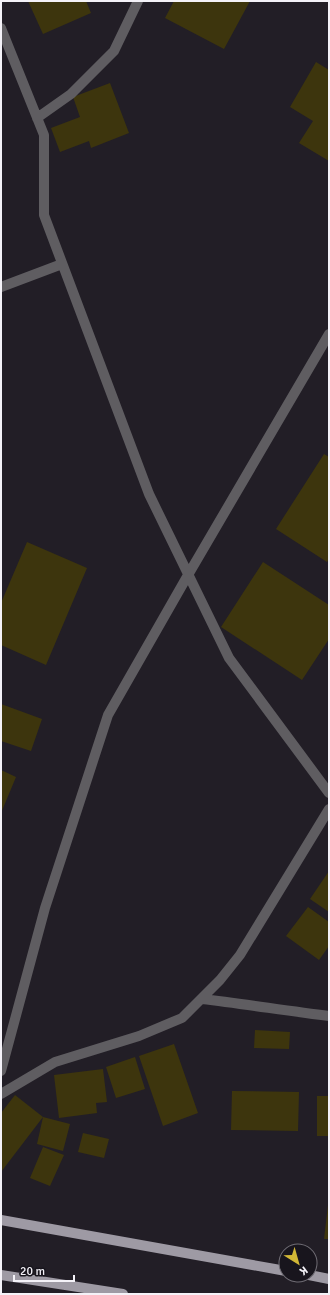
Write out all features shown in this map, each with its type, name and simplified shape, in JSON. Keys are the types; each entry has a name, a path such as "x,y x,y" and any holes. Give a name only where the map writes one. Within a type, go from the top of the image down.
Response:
{"main road":[{"path":"1,1220 278,1270"},
{"path":"1,1275 123,1294"},
{"path":"318,1277 329,1279"}],"street":[{"path":"37,118 71,94 114,51 138,1"},
{"path":"1,28 44,135 44,215 149,494 229,658 329,793"},
{"path":"1,287 62,264"},
{"path":"1,1071 45,908 108,715 329,334"},
{"path":"1,1094 55,1062 139,1036 182,1018 220,980 240,955 329,809"},
{"path":"202,999 329,1016"}],"building":[{"path":"28,1 86,1 91,13 43,34"},
{"path":"174,1 250,1 224,49 165,18"},
{"path":"316,62 329,70 329,161 299,143 313,121 290,107"},
{"path":"110,83 129,133 91,148 89,141 60,152 51,128 80,117 73,97"},
{"path":"324,454 329,457 329,559 327,562 276,529"},
{"path":"27,542 87,568 46,665 1,645 1,603"},
{"path":"263,562 329,605 329,639 302,680 221,627"},
{"path":"1,704 42,719 31,751 1,741"},
{"path":"1,770 16,777 1,813"},
{"path":"329,871 329,912 310,899"},
{"path":"308,907 329,922 329,946 319,960 286,936"},
{"path":"255,1030 290,1032 289,1049 254,1048"},
{"path":"174,1044 198,1113 163,1126 139,1056"},
{"path":"135,1057 145,1089 116,1098 106,1067"},
{"path":"103,1069 107,1102 96,1103 97,1113 59,1118 54,1075"},
{"path":"232,1091 299,1092 298,1131 231,1130"},
{"path":"15,1095 43,1117 1,1172 1,1113"},
{"path":"317,1096 329,1096 329,1136 317,1136"},
{"path":"43,1117 70,1124 63,1151 37,1144"},
{"path":"83,1133 109,1139 104,1158 78,1152"},
{"path":"43,1147 64,1155 50,1186 30,1178"},
{"path":"328,1205 329,1239 324,1239"}]}
